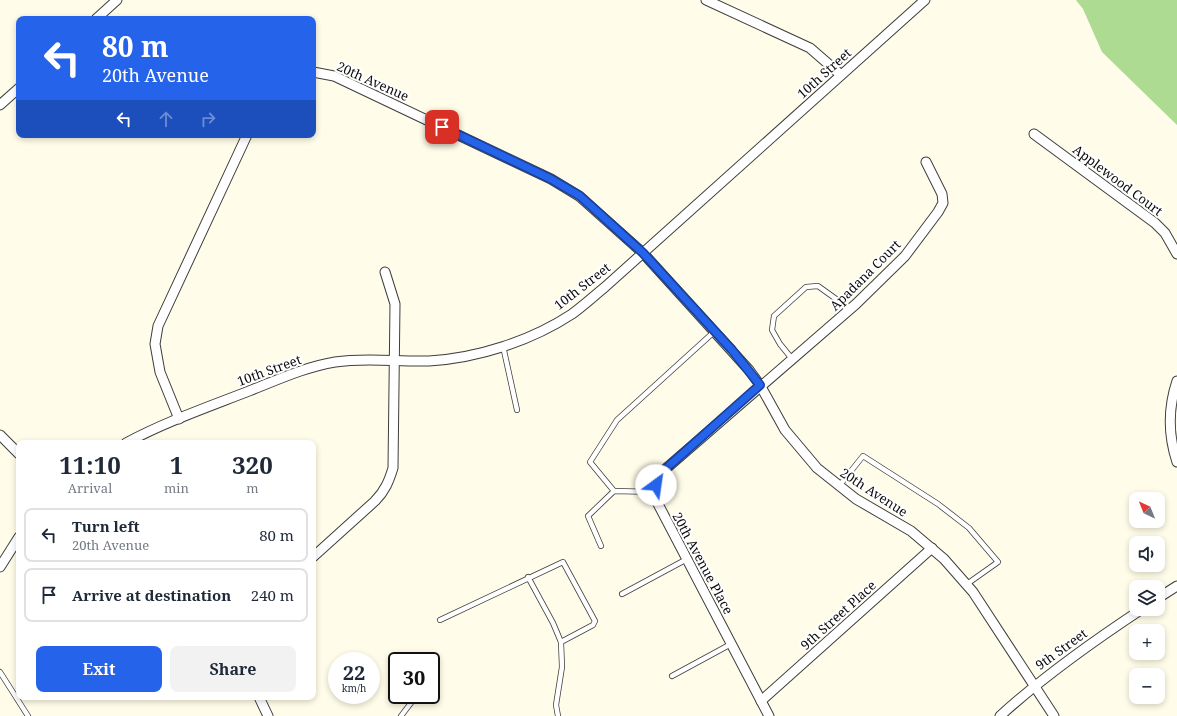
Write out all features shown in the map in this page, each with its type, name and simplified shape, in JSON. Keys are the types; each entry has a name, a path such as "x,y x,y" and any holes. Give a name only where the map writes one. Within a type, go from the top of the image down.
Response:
{"street":[{"path":"99,16 117,0"},
{"path":"706,0 810,48 841,75"},
{"name":"10th Street","path":"133,440 179,419 321,365 337,362 394,360 429,361 463,356 503,346 537,332 572,314 643,253 925,0"},
{"name":"20th Avenue","path":"316,73 334,76 551,179 580,196 643,253 715,331 760,385 785,430 817,468 839,486 911,531 944,559 967,584 1054,716"},
{"path":"0,105 16,91"},
{"name":"Applewood Court","path":"1034,134 1155,223 1173,244 1177,254"},
{"path":"179,419 160,372 155,344 158,326 246,138"},
{"name":"Apadana Court","path":"760,385 792,360 850,309 905,256 938,212 943,203 942,194 926,162"},
{"path":"316,554 383,493 390,480 393,468 396,304 386,272"},
{"path":"1177,381 1170,413 1170,432 1177,462"},
{"path":"655,492 657,480 662,472 760,385"},
{"path":"0,435 16,451"},
{"name":"20th Avenue Place","path":"655,492 657,502 769,716"},
{"path":"0,567 16,542"},
{"name":"9th Street Place","path":"761,701 932,548"},
{"path":"1165,594 1177,586"},
{"name":"9th Street","path":"1000,716 1034,685 1087,645 1131,616"},
{"path":"260,700 268,716"}],"lane":[{"path":"792,360 772,330 774,316 806,287 818,286 850,309"},
{"path":"614,491 590,462 616,420 715,331"},
{"path":"503,346 516,410"},
{"path":"839,486 863,456 938,504 969,528 998,562 967,584"},
{"path":"601,546 588,516 614,491 655,492"},
{"path":"622,594 687,559"},
{"path":"440,620 528,577 563,562 595,621 593,625 560,642"},
{"path":"528,577 553,623 560,642 562,667 556,705 558,716"},
{"path":"672,676 731,644"},
{"path":"0,672 16,697"},
{"path":"18,700 28,716"},
{"path":"402,716 411,704"}],"green space":[{"path":"1076,0 1177,0 1177,125 1102,52 1083,9"}],"route":[{"path":"442,127 551,179 580,196 643,253 732,350 760,385 662,472 656,485"}]}
